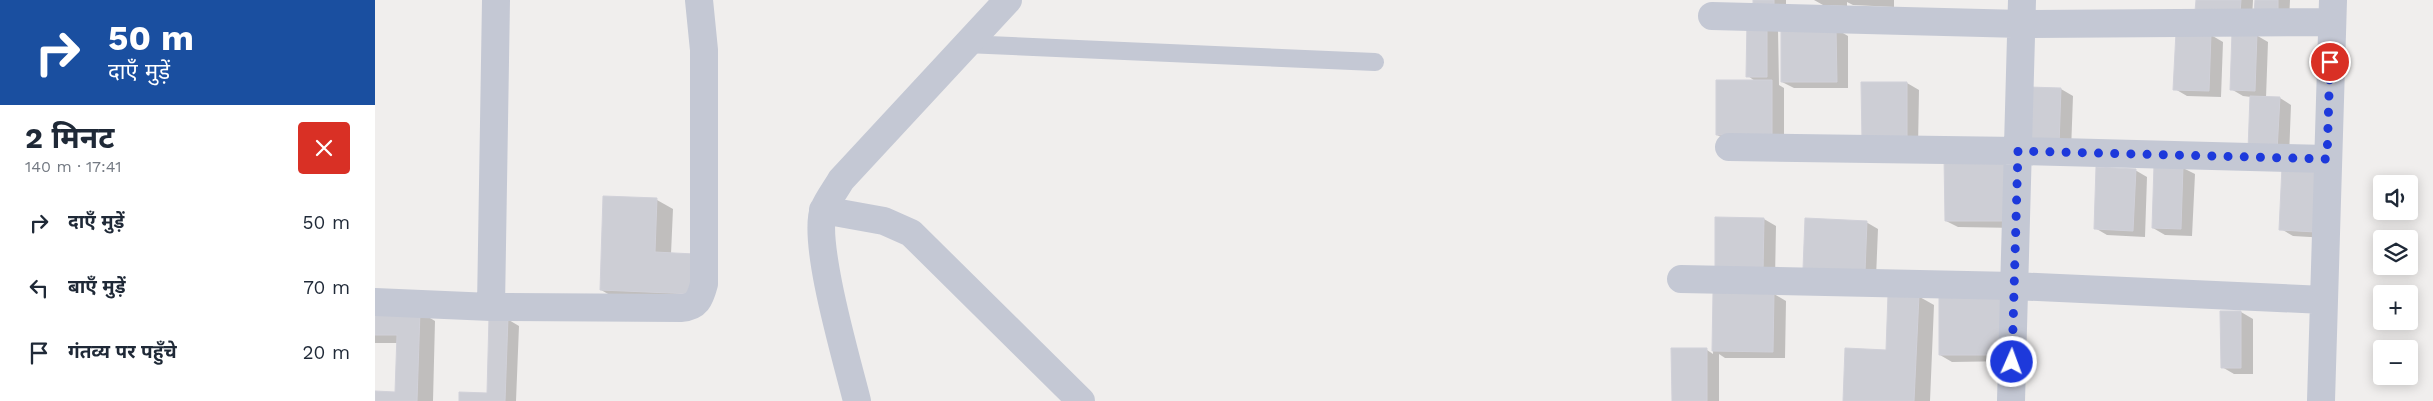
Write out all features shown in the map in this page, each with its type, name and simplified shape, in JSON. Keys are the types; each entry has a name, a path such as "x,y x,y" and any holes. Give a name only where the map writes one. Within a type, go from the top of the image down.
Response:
{"street":[{"path":"491,307 495,0"},
{"path":"375,302 491,307 681,308 691,307 698,302 704,284 704,50 699,0"},
{"path":"857,401 826,272 820,232 823,210 841,180 965,44 1008,0"},
{"path":"1712,16 2332,11 2321,401"},
{"path":"2011,401 2022,12"},
{"path":"1729,148 2018,151 2327,159"},
{"path":"823,210 884,221 911,233 1081,401"},
{"path":"1681,279 2014,286 2324,300"}],"lane":[{"path":"965,44 1375,62"}],"building":[{"path":"1753,0 1774,0 1774,4 1753,4"},
{"path":"2196,0 2241,0 2240,13 2195,11"},
{"path":"2255,0 2278,0 2278,14 2254,13"},
{"path":"1747,21 1767,21 1767,77 1746,77"},
{"path":"1781,28 1836,28 1837,82 1781,82"},
{"path":"2176,32 2211,34 2209,91 2173,90"},
{"path":"2232,32 2257,33 2255,91 2230,90"},
{"path":"1716,80 1772,80 1772,135 1716,135"},
{"path":"1861,82 1907,82 1907,141 1862,141"},
{"path":"2029,87 2061,88 2059,145 2027,144"},
{"path":"2250,96 2280,97 2277,151 2248,150"},
{"path":"1944,156 2006,156 2006,221 1945,221"},
{"path":"2154,165 2183,166 2181,229 2152,228"},
{"path":"2096,167 2136,169 2133,231 2094,229"},
{"path":"2282,167 2319,169 2316,232 2279,230"},
{"path":"603,196 657,198 655,252 694,254 693,294 600,290"},
{"path":"1715,217 1764,218 1763,273 1715,272"},
{"path":"1805,218 1867,221 1865,272 1803,269"},
{"path":"1713,292 1774,293 1773,352 1712,351"},
{"path":"1939,292 2002,292 2002,355 1939,355"},
{"path":"1888,294 1919,295 1914,401 1843,401 1845,348 1886,350"},
{"path":"375,309 420,311 417,401 375,401 375,391 395,392 397,335 375,335"},
{"path":"2220,311 2241,311 2241,368 2221,368"},
{"path":"489,317 508,317 505,401 459,401 459,392 487,393"},
{"path":"1671,348 1707,348 1707,401 1672,401"}],"route":[{"path":"2012,362 2018,151 2327,159 2330,62"}]}
